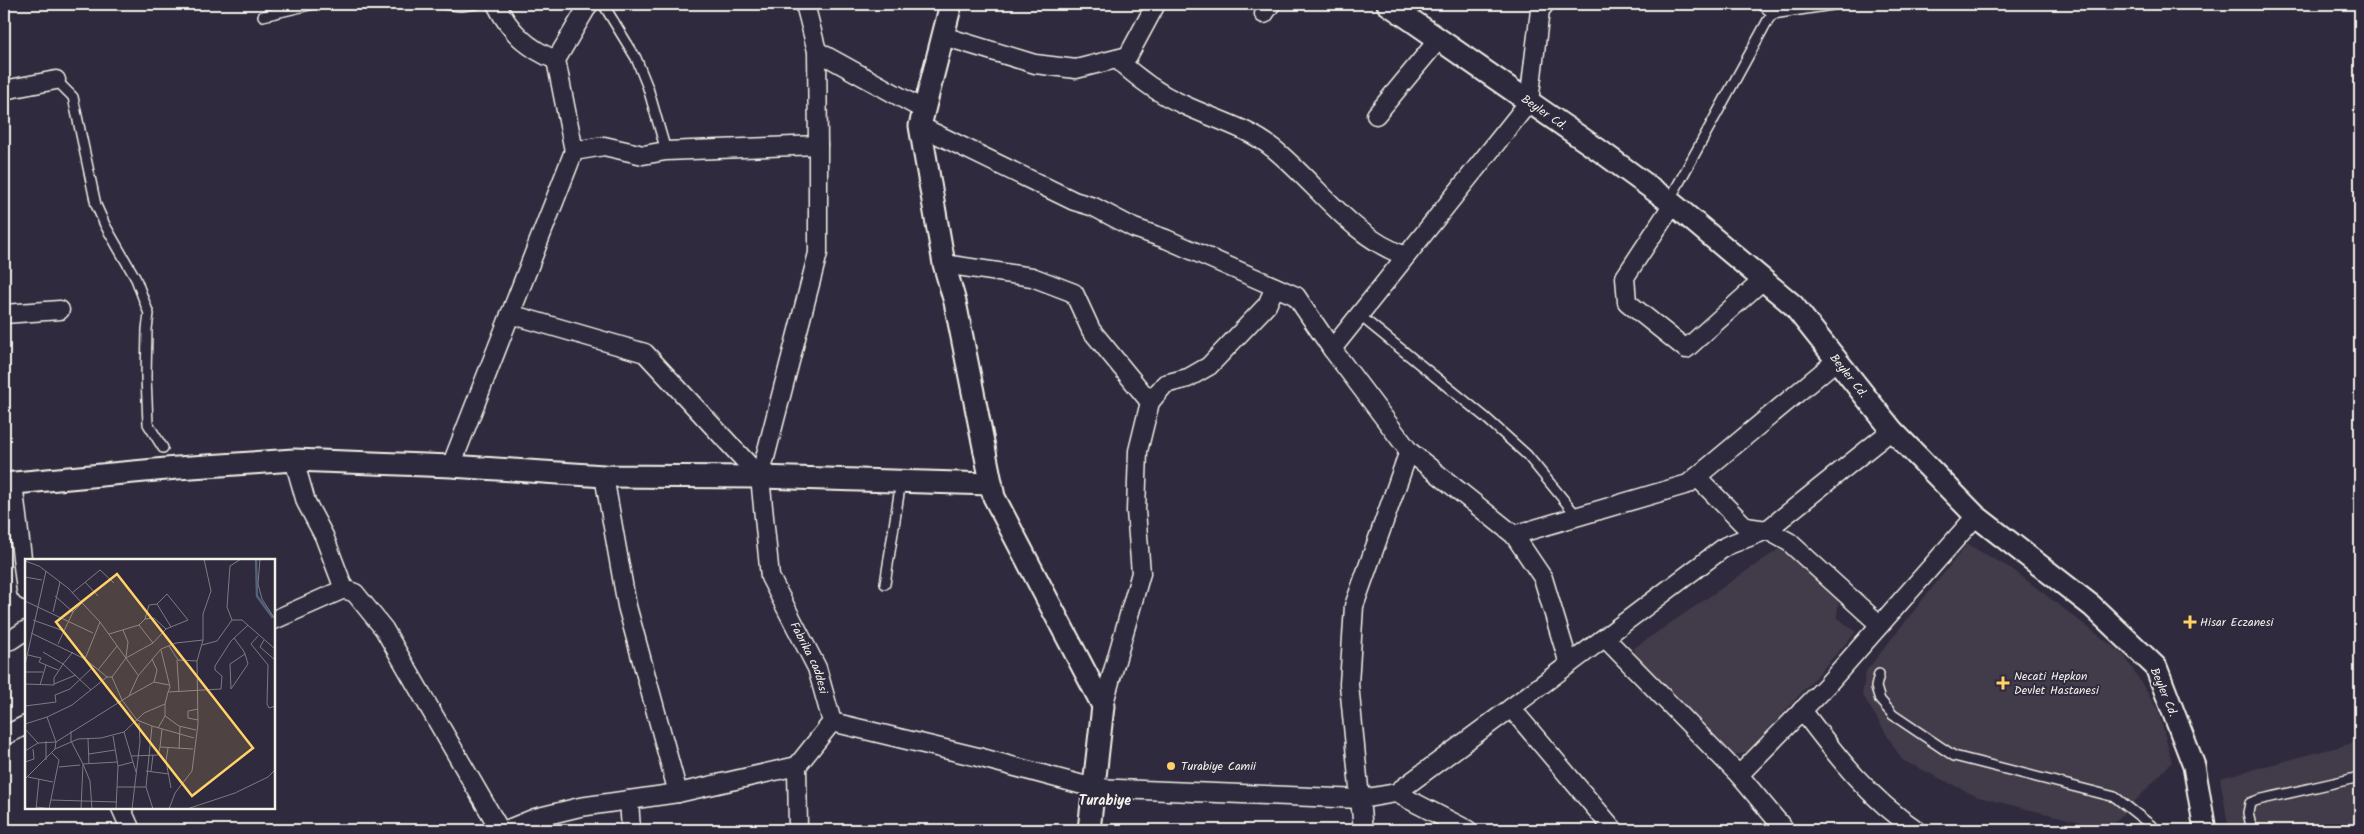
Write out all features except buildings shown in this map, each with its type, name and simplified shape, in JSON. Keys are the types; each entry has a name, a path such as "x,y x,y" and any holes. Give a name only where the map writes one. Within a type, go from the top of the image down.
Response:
{"street":[{"path":"496,4 503,18 521,40 536,52 556,60"},
{"path":"451,466 574,151 556,60 589,4"},
{"path":"760,477 818,254 817,51 805,4"},
{"path":"951,4 922,118 944,264 955,302 991,484 994,497 1103,706"},
{"path":"943,36 1035,64 1076,69 1128,56 1156,4"},
{"name":"Beyler Cd.","path":"1388,4 1671,203 1792,305 1892,430 1976,516 2092,606 2156,667 2194,766 2205,830"},
{"path":"1332,350 1529,102 1540,10 1545,4"},
{"path":"1376,115 1438,39"},
{"path":"817,51 922,118 1074,201 1094,207 1134,228 1166,238 1296,296 1332,350 1409,451 1514,535 1544,578 1569,664"},
{"path":"1117,59 1144,84 1180,104 1243,129 1273,148 1362,231 1394,252 1406,256"},
{"path":"4,90 56,80"},
{"path":"574,151 604,146 643,155 666,151 818,145"},
{"path":"1671,203 1625,277 1627,302 1686,349 1763,280"},
{"path":"944,264 1032,277 1074,293 1091,330 1150,402"},
{"path":"1089,830 1103,706 1141,573 1136,511 1138,451 1150,402 1165,384 1188,378 1209,366 1267,305 1275,287"},
{"path":"4,314 60,310"},
{"path":"510,314 644,353 760,477"},
{"path":"1514,535 1688,484 1837,360"},
{"path":"506,830 535,818 580,807 678,793 797,766 832,722 978,757 1094,788 1361,799 1396,793 1726,546 1766,530 1892,430"},
{"path":"1363,830 1349,684 1354,606 1409,451"},
{"path":"25,585 9,484 177,468 294,460 451,466 604,476 760,477 991,484"},
{"path":"294,460 306,502 324,536 344,589"},
{"path":"604,476 627,606 678,793"},
{"name":"Fabrika caddesi","path":"760,477 770,577 817,668 832,722"},
{"path":"1697,477 1746,527 1766,530 1789,542 1880,625"},
{"path":"1739,774 1802,710 1976,516"},
{"path":"275,620 344,589 355,593 384,629 500,830"},
{"path":"4,642 11,640 25,631"},
{"path":"1605,638 1739,774 1785,830"},
{"path":"1510,708 1614,830"},
{"path":"1802,710 1839,759 1871,796 1917,830"},
{"path":"4,736 25,726"},
{"path":"797,766 798,830"},
{"path":"1396,793 1468,830"},
{"path":"629,800 631,830"},
{"path":"122,809 130,829"}],"lane":[{"path":"264,16 314,4"},
{"path":"443,4 461,6 476,4"},
{"path":"603,4 636,58 648,88 666,151"},
{"path":"1761,4 1773,14 1839,4"},
{"path":"1671,203 1754,45 1773,14"},
{"path":"56,80 74,97 96,204 105,225 136,279 149,314 146,376 148,424 162,448"},
{"path":"1359,315 1527,455 1576,516"},
{"path":"884,584 901,481"},
{"path":"1879,674 1876,687 1880,700 1893,715 1954,756 2115,797 2157,830"},
{"path":"2252,830 2248,813 2250,804 2258,800 2360,777"}],"shaded area":[{"name":"Necati Hepkon Devlet Hastanesi","path":"1967,544 2012,569 2124,655 2158,710 2172,762 2109,829 1978,797 1902,760 1862,694 1866,671"},
{"path":"1783,546 1839,597 1837,617 1856,632 1748,752 1729,757 1636,662 1634,648"},
{"path":"2360,741 2360,830 2229,830 2220,778"}],"place":[{"name":"Hisar Eczanesi","path":"2190,622"},
{"name":"Necati Hepkon Devlet Hastanesi","path":"2003,683"},
{"name":"Turabiye Camii","path":"1171,766"}],"district":[{"name":"Turabiye","path":"1105,800"}]}
